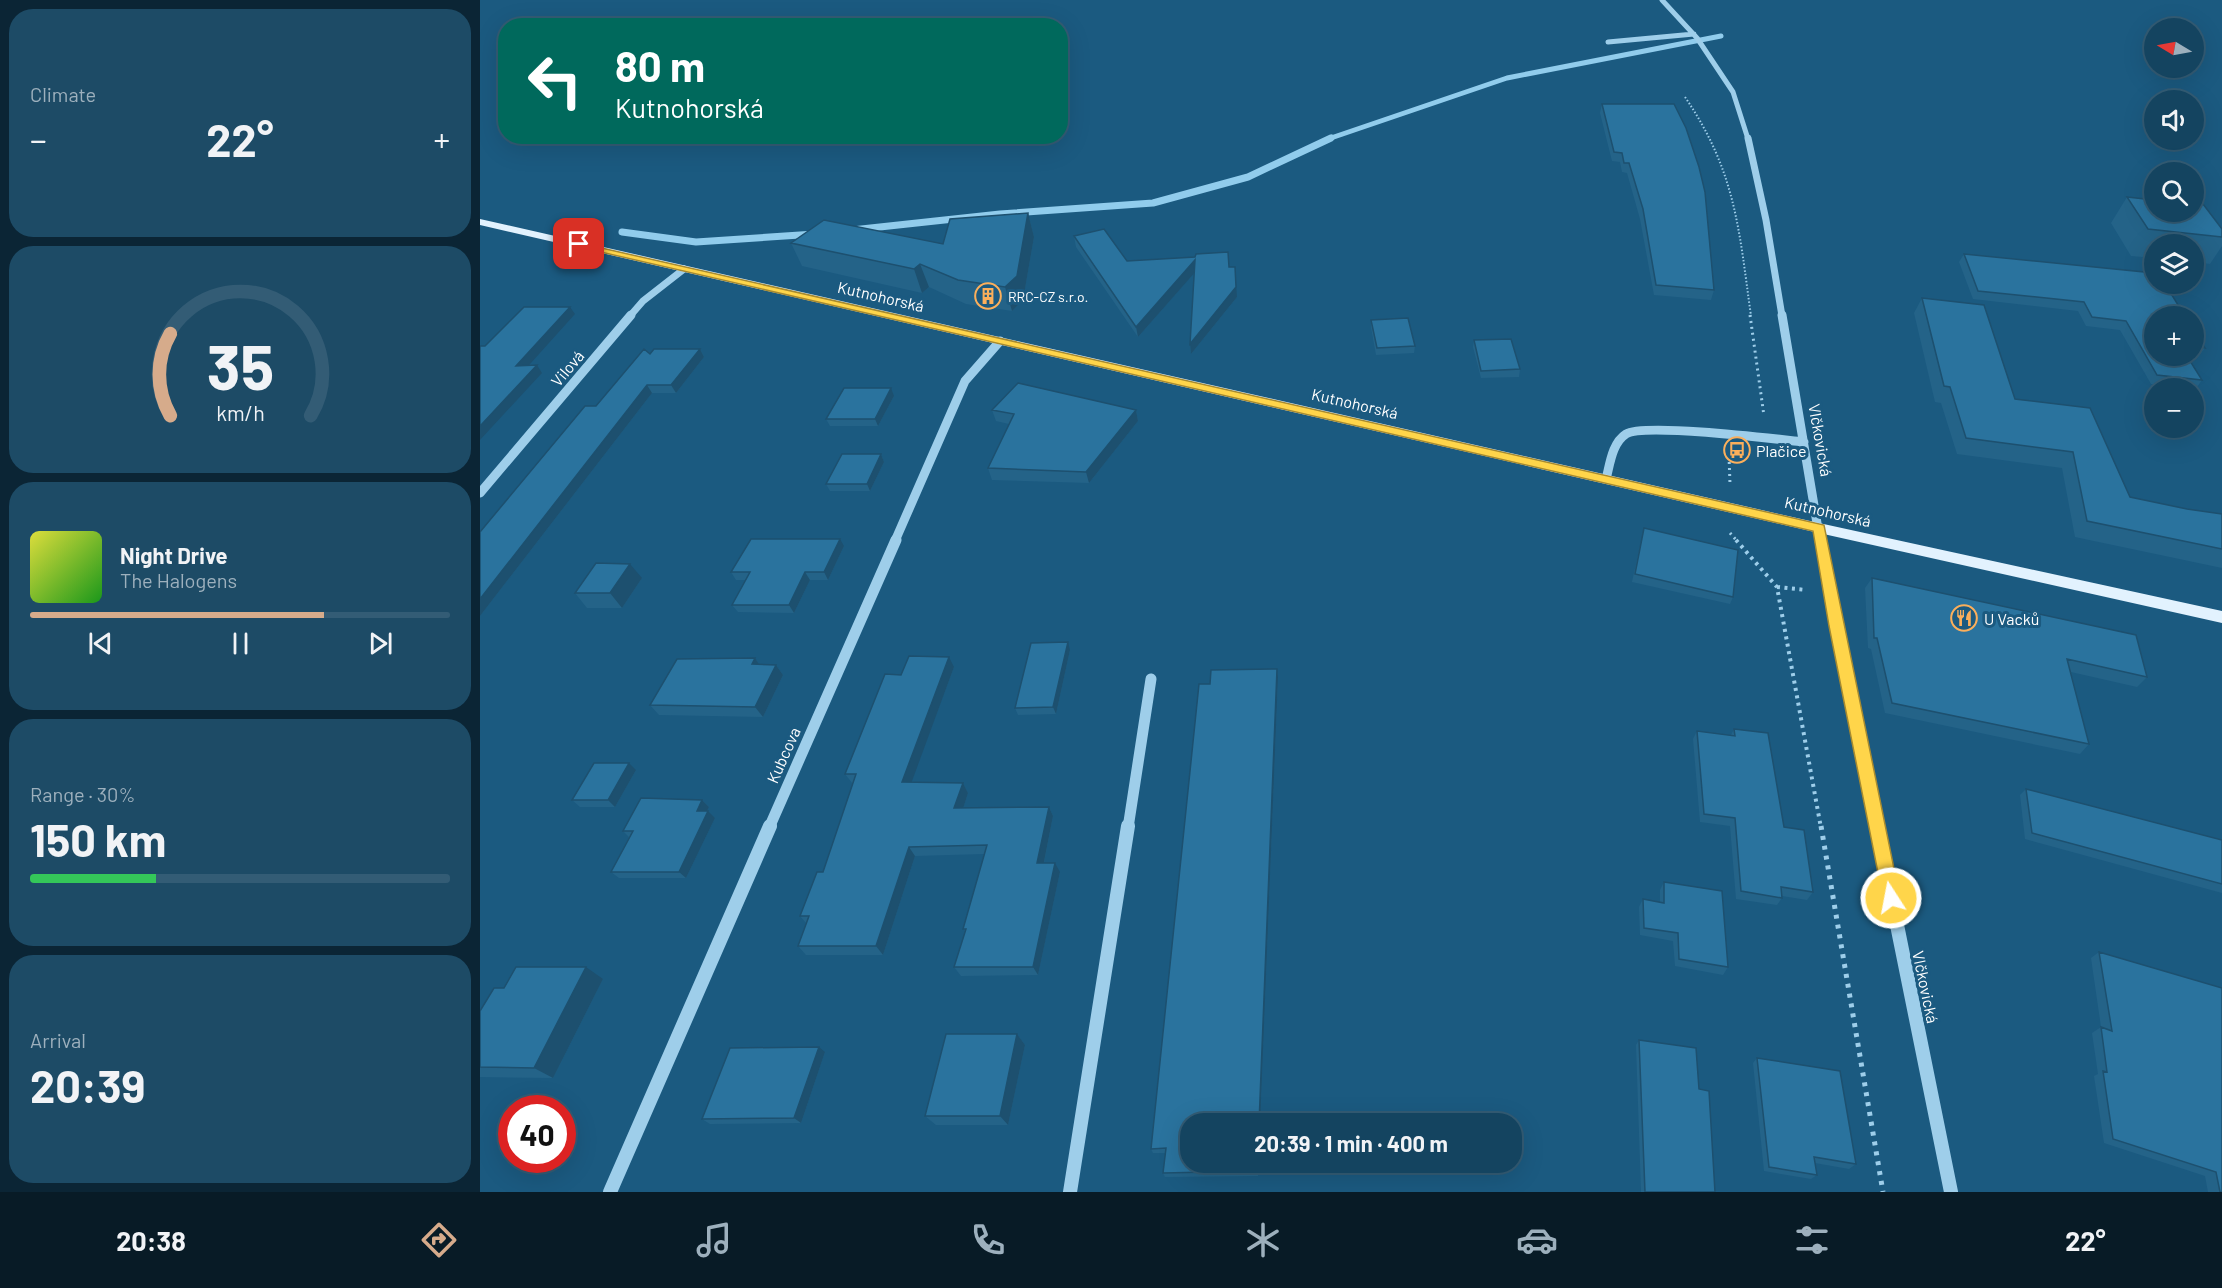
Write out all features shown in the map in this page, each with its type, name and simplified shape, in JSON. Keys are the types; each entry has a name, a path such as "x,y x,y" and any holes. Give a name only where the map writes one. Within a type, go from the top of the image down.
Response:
{"main road":[{"name":"Kutnohorská","path":"480,222 1819,528 2222,617"}],"street":[{"name":"Vlčkovická","path":"1662,0 1704,46 1733,92 1752,148 1836,626 1951,1192"},
{"path":"1608,42 1696,36"},
{"name":"Vilová","path":"480,493 643,300 684,269"},
{"name":"Kubcova","path":"610,1192 964,381 1000,341"},
{"path":"1606,479 1616,442 1623,434 1635,430 1804,442"},
{"path":"1070,1192 1151,679"}],"path":[{"path":"1685,97 1714,143 1729,179 1736,208 1767,438"},
{"path":"1729,451 1731,481 1727,529 1777,587 1793,665 1883,1192"}],"building":[{"path":"1602,104 1674,104 1686,128 1705,192 1714,290 1656,285 1643,209 1629,163 1624,163 1622,153 1614,152"},
{"path":"2127,197 2144,199 2144,222 2204,222 2204,205 2222,229 2222,237 2204,234 2148,229"},
{"path":"1028,213 1017,276 1005,287 958,280 920,264 914,269 791,243 824,220 943,244 950,219"},
{"path":"1104,229 1127,261 1195,257 1196,254 1228,252 1229,267 1235,267 1236,287 1190,344 1195,260 1136,327 1074,236"},
{"path":"1964,254 2144,272 2144,294 2171,294 2179,306 2144,306 2144,352 2126,321 2092,317 2084,302 1978,291"},
{"path":"1922,298 1984,305 2015,399 2090,408 2130,497 2222,514 2222,549 2087,521 2073,452 1966,438 1950,387 1944,386"},
{"path":"524,307 570,307 516,366 537,365 480,426 480,346 485,346"},
{"path":"1408,318 1415,346 1377,348 1371,320"},
{"path":"1511,339 1520,369 1481,371 1474,340"},
{"path":"644,349 650,354 654,349 700,349 671,385 647,385 480,599 480,532 585,406 596,406"},
{"path":"2152,366 2193,366 2201,378 2184,378 2157,375"},
{"path":"1018,383 1136,410 1086,472 988,468 1014,414 992,410"},
{"path":"844,388 891,388 875,419 826,419"},
{"path":"842,454 881,454 867,484 826,484"},
{"path":"1644,528 1738,550 1733,597 1635,574"},
{"path":"751,539 840,539 824,572 805,572 789,605 732,605 750,572 731,572"},
{"path":"596,563 630,564 610,593 575,593"},
{"path":"1872,578 2136,635 2147,677 2067,659 2089,744 1892,703 1877,638 1874,638"},
{"path":"1068,642 1053,707 1015,708 1031,643"},
{"path":"909,656 949,657 902,782 963,783 954,808 1049,807 1037,863 1055,863 1033,967 954,967 987,845 909,847 876,946 798,946 809,916 800,916 817,872 823,872 856,774 845,774 885,674 901,675"},
{"path":"755,658 752,664 776,665 755,707 650,705 677,659"},
{"path":"1277,669 1259,1113 1180,1113 1180,1173 1163,1173 1166,1148 1151,1149 1199,684 1210,684 1211,670"},
{"path":"1734,729 1768,733 1784,827 1804,830 1813,892 1781,887 1782,898 1741,891 1735,818 1704,814 1697,731 1735,736"},
{"path":"594,763 629,763 608,800 572,800"},
{"path":"2026,789 2222,840 2222,884 2032,833"},
{"path":"641,798 702,800 697,811 708,811 679,872 611,872 633,831 623,831"},
{"path":"1664,882 1722,891 1728,967 1679,959 1678,933 1644,928 1643,899 1664,903"},
{"path":"2099,952 2222,988 2222,1192 2220,1192 2216,1172 2113,1139 2103,1071 2107,1072 2101,1027 2112,1031"},
{"path":"516,967 586,967 534,1068 480,1067 480,1011 494,988 504,988"},
{"path":"946,1034 1017,1034 1000,1116 925,1116"},
{"path":"1639,1040 1696,1048 1699,1089 1709,1091 1715,1192 1645,1192"},
{"path":"819,1047 794,1118 702,1119 730,1048"},
{"path":"1757,1058 1840,1071 1856,1164 1814,1157 1817,1175 1769,1167"}],"waterway":[{"path":"1328,139 1507,78 1721,36"},
{"path":"852,230 1000,214 1153,203 1248,177 1331,138"},
{"path":"622,232 696,242 815,234"}],"place":[{"name":"RRC-CZ s.r.o.","path":"988,296"},
{"name":"Plačice","path":"1737,450"},
{"name":"U Vacků","path":"1964,618"}],"route":[{"path":"579,244 1819,528 1829,592 1891,898"}]}
